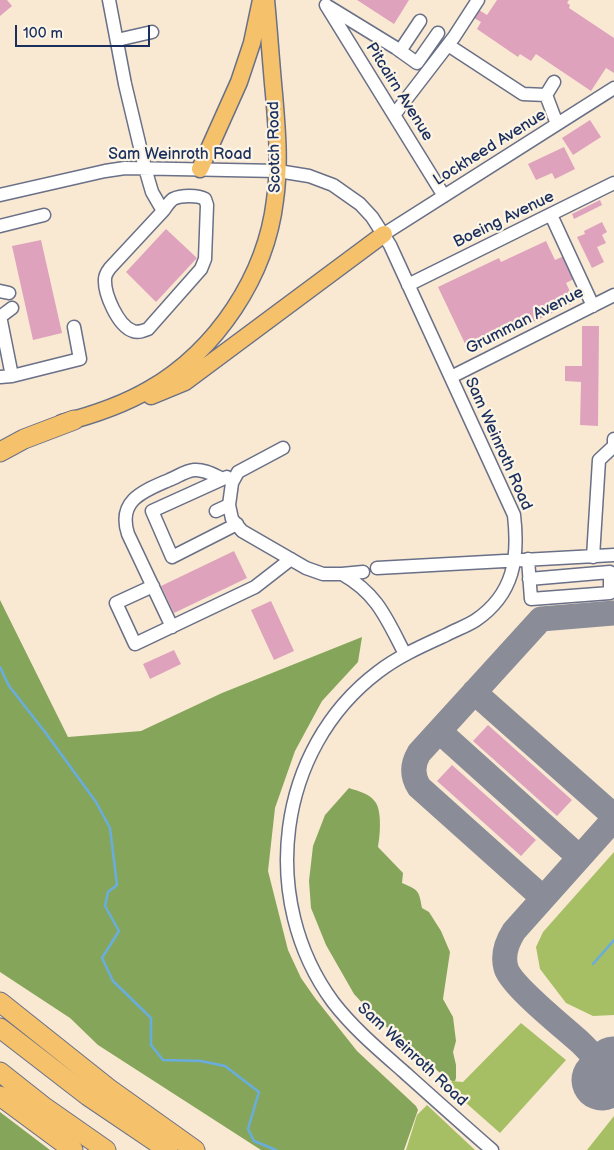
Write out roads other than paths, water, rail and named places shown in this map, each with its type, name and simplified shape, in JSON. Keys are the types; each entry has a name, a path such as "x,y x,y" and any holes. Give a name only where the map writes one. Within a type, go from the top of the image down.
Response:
{"highway":[{"path":"0,452 24,439 74,420"},
{"path":"0,1002 108,1088 195,1150"},
{"path":"0,1028 88,1096 168,1150"},
{"path":"0,1072 43,1106 106,1150"},
{"path":"0,1096 73,1150"}],"main road":[{"path":"200,169 238,82 252,43 260,0"},
{"name":"Scotch Road","path":"0,440 116,407 150,390 181,368 208,341 239,302 259,262 266,241 275,200 278,171 277,127 266,0"},
{"path":"116,407 161,393 185,382 384,234"}],"street":[{"path":"109,0 125,84 145,168 152,192 162,211"},
{"path":"394,115 448,45 478,0"},
{"path":"322,2 400,50 417,63 438,33"},
{"name":"Pitcairn Avenue","path":"322,2 444,196"},
{"path":"400,50 420,21"},
{"path":"117,40 152,32"},
{"path":"448,45 523,94 546,95"},
{"path":"546,95 554,82"},
{"name":"Lockheed Avenue","path":"384,234 614,88"},
{"path":"546,95 557,124"},
{"name":"Sam Weinroth Road","path":"0,195 105,171 145,168 278,171 297,173 333,185 360,204 372,216 384,234 514,516 522,559 512,571 498,600 475,621 406,654 378,672 342,705 317,742 306,764 294,800 288,831 287,877 290,903 300,939 310,965 341,1012 377,1048 492,1150"},
{"name":"Boeing Avenue","path":"408,285 614,183"},
{"path":"201,196 205,199 207,205 205,259 201,269 148,329 141,332 132,331 123,324 112,308 105,287 105,276 110,268 162,211 172,200 178,198 201,196"},
{"path":"0,226 44,215"},
{"path":"551,215 593,306"},
{"name":"Grumman Avenue","path":"451,377 614,295"},
{"path":"12,308 0,316 6,376 80,359 74,327"},
{"path":"593,557 599,460 610,452 614,446 614,439"},
{"path":"237,524 172,557 152,511 238,472 282,448"},
{"path":"172,627 127,529 125,520 129,505 137,496 144,492 193,470 207,472 223,479"},
{"path":"238,472 232,483 229,505 232,519 242,531 306,568 323,574 363,572"},
{"path":"216,511 229,505"},
{"path":"377,568 522,559 612,555 610,593 531,599 529,579 522,559"},
{"path":"153,586 116,603 135,644 255,587 291,559"},
{"path":"529,579 610,572"},
{"path":"342,574 362,587 379,605 406,654"}],"waterway":[{"path":"0,667 9,686 96,802 110,828 117,885 108,892 105,906 119,931 102,958 113,981 151,1018 151,1045 163,1060 201,1061 225,1066 259,1092 248,1129 254,1141 276,1150"},
{"path":"593,964 614,940"}]}
